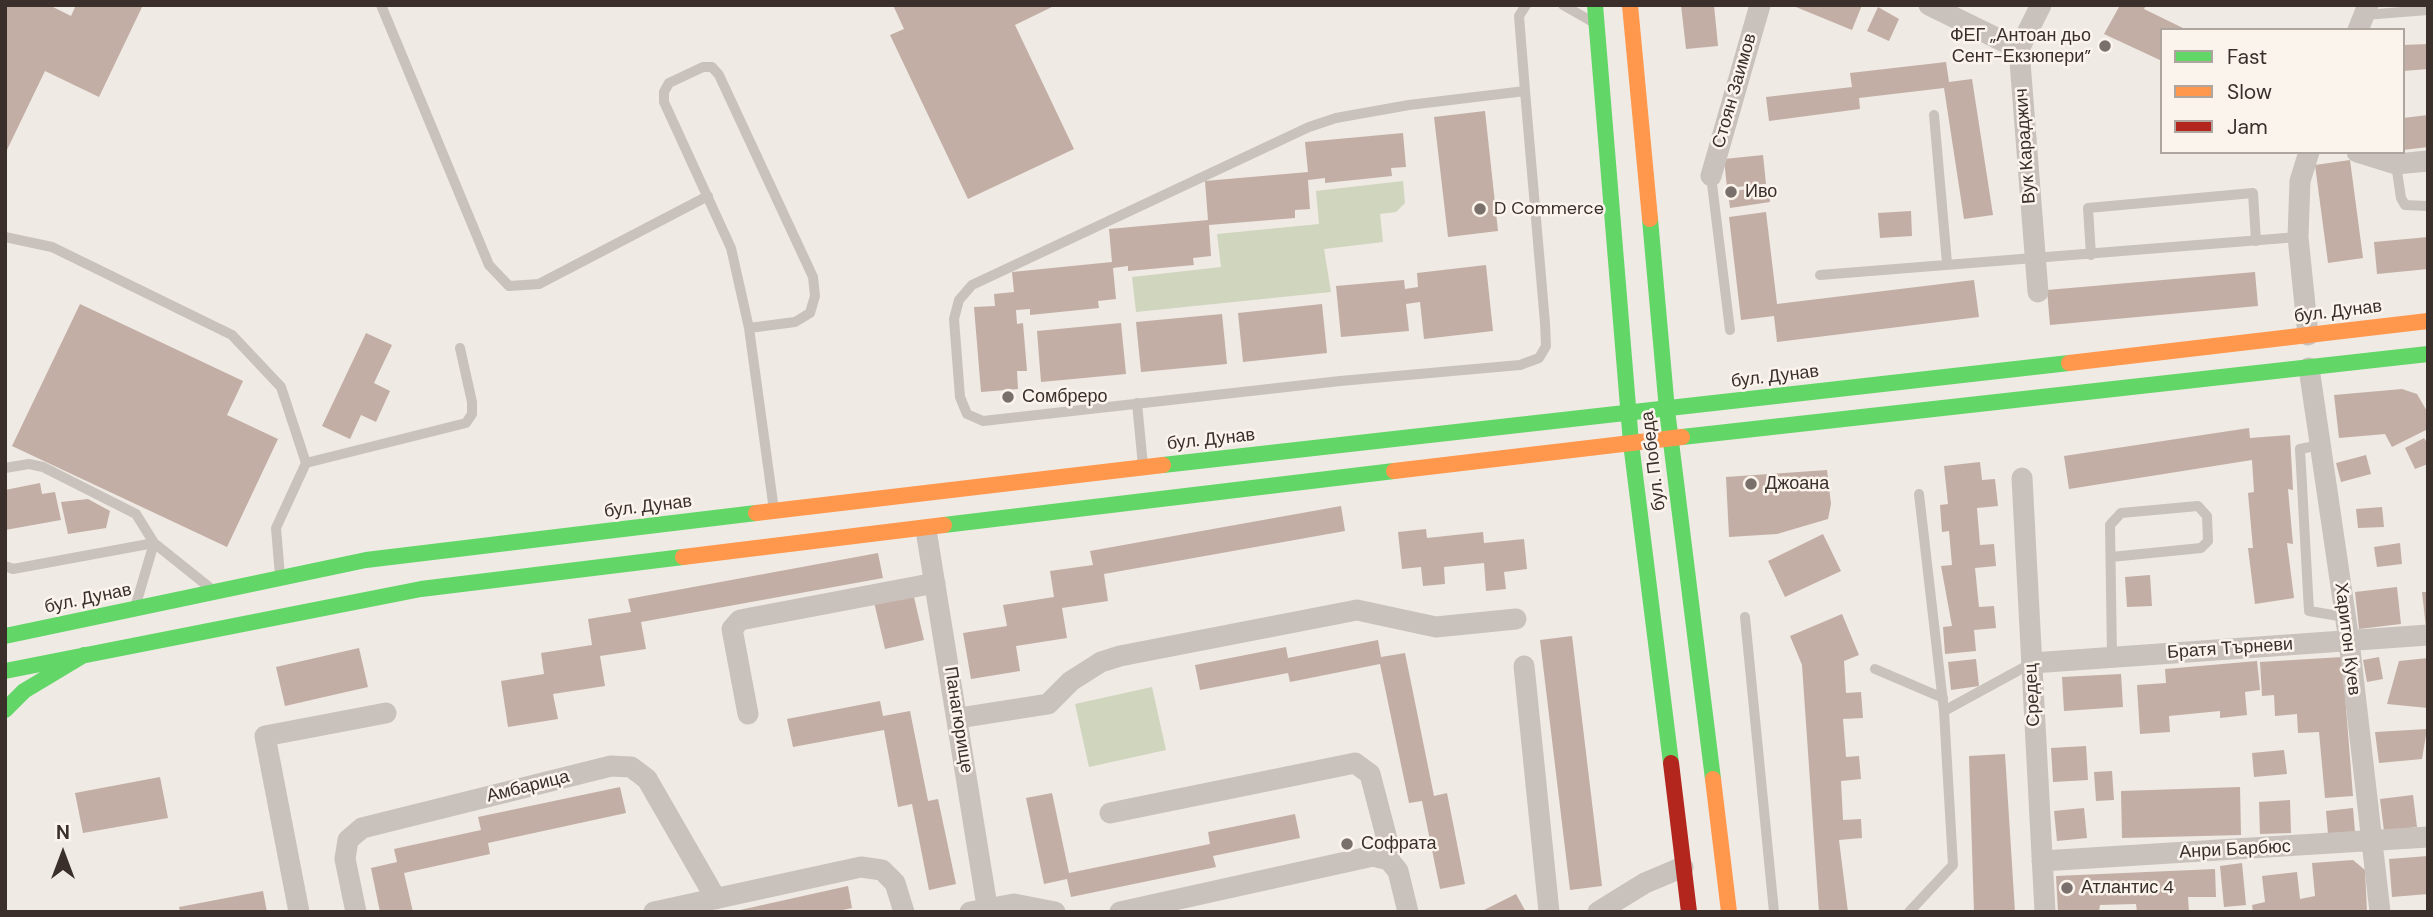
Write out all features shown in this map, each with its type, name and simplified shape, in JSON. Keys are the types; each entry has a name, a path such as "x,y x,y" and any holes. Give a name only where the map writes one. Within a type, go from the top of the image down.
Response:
{"main road":[{"name":"бул. Победа","path":"1595,5 1631,443 1689,912"},
{"name":"бул. Победа","path":"1630,5 1667,410 1729,912"},
{"name":"бул. Дунав","path":"5,636 366,560 1143,467 1667,410 2428,321"},
{"path":"5,671 421,589 1671,438 2427,355"},
{"path":"5,710 24,691 84,655"}],"street":[{"name":"Стоян Заимов","path":"1711,176 1760,5"},
{"path":"1929,5 2019,49 2041,5"},
{"name":"Вук Караджич","path":"2019,49 2038,292"},
{"path":"2308,154 2300,181 2298,237 2308,335"},
{"path":"2364,154 2396,164 2428,161"},
{"name":"Харитон Куев","path":"2309,368 2349,641 2380,912"},
{"name":"Средец","path":"2022,478 2045,912"},
{"name":"Панагюрище","path":"926,530 959,718 981,911"},
{"path":"748,714 732,629 740,620 935,583"},
{"path":"959,718 1048,704 1071,681 1101,662 1120,656 1357,610 1436,627 1516,619"},
{"name":"Братя Търневи","path":"2032,663 2428,635"},
{"path":"1524,666 1549,912"},
{"path":"299,912 265,736 386,713"},
{"path":"1110,813 1355,763 1370,774 1389,847 1389,860"},
{"name":"Амбарица","path":"356,912 345,859 348,840 362,828 611,766 631,767 647,779 716,899"},
{"name":"Анри Барбюс","path":"2042,861 2428,838"},
{"path":"1120,912 1373,856 1389,860 1398,871 1408,912"},
{"path":"654,912 861,867 882,870 895,883 904,912"},
{"path":"1598,912 1645,883 1684,867"},
{"path":"981,911 1014,904 1055,912"}],"lane":[{"path":"382,5 489,265 509,286 539,284 708,196"},
{"path":"1525,91 1409,105 1336,118 1309,127 972,285 959,300 954,319 960,397 967,414 983,421 1520,365 1539,358 1546,346 1519,16 1526,5"},
{"path":"1563,5 1596,24"},
{"path":"2363,17 2428,10"},
{"path":"749,328 794,323 810,313 815,296 813,277 719,75 712,68 703,66 669,83 664,92 664,102 731,248 749,328 774,511"},
{"path":"1934,115 1947,263"},
{"path":"2396,164 2401,198 2405,205 2428,206"},
{"path":"1711,176 1730,330"},
{"path":"2091,256 2088,208 2239,194 2253,193 2256,241"},
{"path":"5,237 52,247 232,335 281,387 306,463 276,528 281,578"},
{"path":"1820,275 1947,263 2091,256 2298,237"},
{"path":"306,463 466,423 472,414 472,402 460,348"},
{"path":"1137,403 1143,467"},
{"path":"2320,445 2300,449 2309,611 2345,617"},
{"path":"5,468 29,464 43,467 136,514 154,543 214,591"},
{"path":"1909,912 1953,865 1944,711 1919,494"},
{"path":"2111,557 2201,548 2208,541 2207,516 2198,506 2121,513 2110,525 2112,657"},
{"path":"5,566 13,569 154,543"},
{"path":"135,609 154,543"},
{"path":"1745,617 1774,912"},
{"path":"1944,711 2032,663"},
{"path":"1875,669 1942,698"}],"green space":[{"path":"1403,181 1405,203 1396,212 1380,214 1383,242 1324,249 1331,292 1136,312 1132,277 1221,267 1217,234 1319,224 1316,191"},
{"path":"1152,687 1166,750 1089,767 1075,704"}],"building":[{"path":"5,5 49,5 71,16 76,5 143,5 99,97 45,71 5,154"},
{"path":"893,5 1056,5 1015,25 1074,149 968,199 890,35 904,29"},
{"path":"1681,5 1714,5 1718,46 1686,49"},
{"path":"1791,5 1862,5 1852,30"},
{"path":"2116,5 2146,5 2144,9 2183,28 2160,28 2160,60 2104,34 2119,7"},
{"path":"1878,7 1899,19 1889,41 1867,31"},
{"path":"2428,44 2428,69 2405,71 2405,45"},
{"path":"1946,62 1949,82 1972,79 1993,215 1964,219 1944,88 1859,98 1860,109 1769,121 1766,97 1852,87 1850,73"},
{"path":"1485,111 1498,231 1448,237 1434,117"},
{"path":"2428,115 2428,147 2405,150 2405,118"},
{"path":"1403,133 1406,167 1391,168 1392,176 1325,183 1325,178 1308,180 1310,209 1295,210 1295,218 1209,225 1211,256 1193,258 1194,265 1128,271 1128,266 1113,268 1116,299 1098,301 1099,308 1030,315 1030,309 1016,310 1017,324 1023,323 1027,371 1017,371 1018,389 981,392 974,307 995,306 994,294 1014,292 1012,272 1112,262 1109,229 1208,220 1205,181 1308,172 1305,142"},
{"path":"1763,155 1766,184 1727,188 1724,159"},
{"path":"2350,160 2363,258 2328,263 2315,165"},
{"path":"1768,186 1770,202 1730,208 1728,192"},
{"path":"1911,211 1912,236 1880,238 1878,213"},
{"path":"1766,212 1777,304 1974,280 1979,317 1777,342 1774,316 1741,320 1729,217"},
{"path":"2428,237 2428,269 2377,274 2374,242"},
{"path":"1486,265 1493,331 1424,339 1420,302 1406,304 1409,331 1341,337 1336,286 1404,280 1405,289 1418,287 1417,273"},
{"path":"2255,272 2258,306 2050,325 2047,290"},
{"path":"80,304 243,381 227,415 278,439 227,547 12,446"},
{"path":"1322,304 1327,353 1243,362 1238,313"},
{"path":"1222,314 1227,364 1141,372 1136,322"},
{"path":"1121,323 1126,374 1041,382 1037,331"},
{"path":"366,333 392,345 374,383 390,391 376,422 361,415 350,439 322,426"},
{"path":"2402,389 2417,394 2428,413 2428,429 2392,447 2385,434 2339,438 2334,395"},
{"path":"2249,428 2250,438 2290,435 2293,490 2288,489 2293,544 2287,543 2294,598 2255,604 2248,548 2253,548 2248,493 2254,492 2252,460 2069,489 2064,456"},
{"path":"2424,438 2428,444 2428,464 2415,469 2405,448"},
{"path":"2366,455 2371,474 2341,482 2336,463"},
{"path":"1980,462 1982,480 1995,479 1998,506 1977,508 1980,545 1994,544 1996,566 1975,568 1979,607 1994,606 1996,628 1974,630 1976,651 1945,654 1943,627 1952,626 1941,566 1952,565 1949,531 1942,532 1940,505 1948,504 1944,466"},
{"path":"1827,470 1831,504 1828,519 1777,534 1729,537 1726,477"},
{"path":"40,483 42,494 55,492 61,520 5,530 5,490"},
{"path":"88,499 110,511 106,528 68,534 61,502"},
{"path":"1341,506 1345,531 1104,574 1108,601 1062,608 1067,638 1016,646 1020,671 971,679 963,633 1007,626 1003,605 1054,597 1050,571 1093,565 1090,551"},
{"path":"2382,507 2384,527 2358,528 2356,509"},
{"path":"1426,529 1427,538 1483,532 1484,543 1524,539 1527,569 1504,572 1506,589 1486,591 1484,563 1444,567 1445,584 1423,586 1421,567 1402,569 1398,532"},
{"path":"1823,534 1841,571 1785,597 1768,561"},
{"path":"2400,543 2402,564 2377,567 2374,547"},
{"path":"878,553 883,578 641,622 646,649 600,656 605,686 553,694 558,719 508,727 501,681 544,674 541,653 592,645 588,619 631,612 628,599"},
{"path":"2150,575 2152,606 2127,607 2125,577"},
{"path":"2397,587 2401,624 2359,629 2355,592"},
{"path":"2422,592 2428,592 2428,628 2426,628"},
{"path":"913,593 924,640 885,649 874,602"},
{"path":"1842,614 1859,655 1844,661 1846,693 1861,692 1863,718 1843,719 1846,757 1859,756 1861,779 1841,781 1843,820 1861,819 1862,838 1839,840 1848,912 1819,912 1802,665 1790,636"},
{"path":"1572,636 1602,886 1570,890 1540,640"},
{"path":"1378,640 1381,657 1405,653 1434,796 1447,793 1465,884 1440,889 1422,801 1409,803 1380,664 1290,682 1288,673 1200,690 1195,665 1286,647 1288,658"},
{"path":"359,648 368,687 285,706 276,667"},
{"path":"2342,657 2353,796 2325,798 2319,732 2298,733 2297,714 2275,716 2274,695 2262,696 2260,662"},
{"path":"2379,657 2383,679 2367,682 2363,660"},
{"path":"2428,658 2428,708 2387,704 2399,661"},
{"path":"1976,659 1979,686 1951,690 1948,662"},
{"path":"2257,661 2260,690 2245,692 2247,715 2220,718 2220,711 2169,716 2170,732 2140,734 2137,685 2166,683 2165,669"},
{"path":"2121,674 2123,707 2064,711 2062,677"},
{"path":"880,701 883,716 910,711 928,801 938,799 956,884 929,890 912,804 898,807 884,730 793,747 787,719"},
{"path":"2427,729 2422,759 2379,763 2375,732"},
{"path":"2086,746 2088,780 2053,782 2051,748"},
{"path":"2284,750 2287,774 2254,777 2252,753"},
{"path":"2005,754 2015,912 1974,912 1969,756"},
{"path":"2112,771 2114,800 2096,801 2094,772"},
{"path":"160,777 168,818 83,833 75,793"},
{"path":"620,787 626,813 488,843 490,854 404,873 413,912 380,912 371,868 397,862 394,849 481,830 478,817"},
{"path":"2240,787 2241,835 2122,838 2121,791"},
{"path":"1052,793 1069,873 1210,844 1208,832 1295,814 1300,838 1213,856 1216,867 1071,897 1067,879 1044,884 1026,798"},
{"path":"2413,795 2417,827 2384,831 2380,799"},
{"path":"2290,800 2291,833 2260,834 2259,802"},
{"path":"2084,808 2087,838 2057,841 2054,811"},
{"path":"2353,808 2355,832 2328,834 2326,811"},
{"path":"2428,856 2428,894 2392,897 2389,859"},
{"path":"2353,860 2365,870 2367,912 2253,912 2252,905 2265,902 2262,876 2297,872 2300,899 2315,896 2312,863"},
{"path":"2242,863 2246,905 2224,907 2220,866"},
{"path":"2215,869 2216,897 2188,897 2189,912 2137,912 2136,904 2100,905 2099,912 2058,912 2056,876"},
{"path":"848,886 852,908 834,912 731,912"},
{"path":"263,891 267,912 180,912 179,907"},
{"path":"1516,894 1526,912 1480,912"}],"traffic: fast":[{"path":"1595,5 1631,443 1671,763"},
{"path":"1650,219 1667,410 1713,779"},
{"path":"1682,437 2428,354"},
{"path":"1163,465 2069,363"},
{"path":"944,525 1394,471"},
{"path":"5,636 366,560 756,513"},
{"path":"5,671 421,589 683,557"},
{"path":"5,710 24,691 84,655"}],"traffic: slow":[{"path":"1630,5 1650,219"},
{"path":"2069,363 2428,321"},
{"path":"1394,471 1682,437"},
{"path":"756,513 1163,465"},
{"path":"683,557 944,525"},
{"path":"1713,779 1729,912"}],"traffic: jam":[{"path":"1671,763 1689,912"}],"place":[{"name":"ФЕГ „Антоан дьо Сент-Екзюпери”","path":"2105,46"},
{"name":"Иво","path":"1731,192"},
{"name":"D Commerce","path":"1480,209"},
{"name":"Сомбреро","path":"1008,397"},
{"name":"Джоана","path":"1751,484"},
{"name":"Софрата","path":"1347,844"},
{"name":"Атлантис 4","path":"2067,888"}]}
